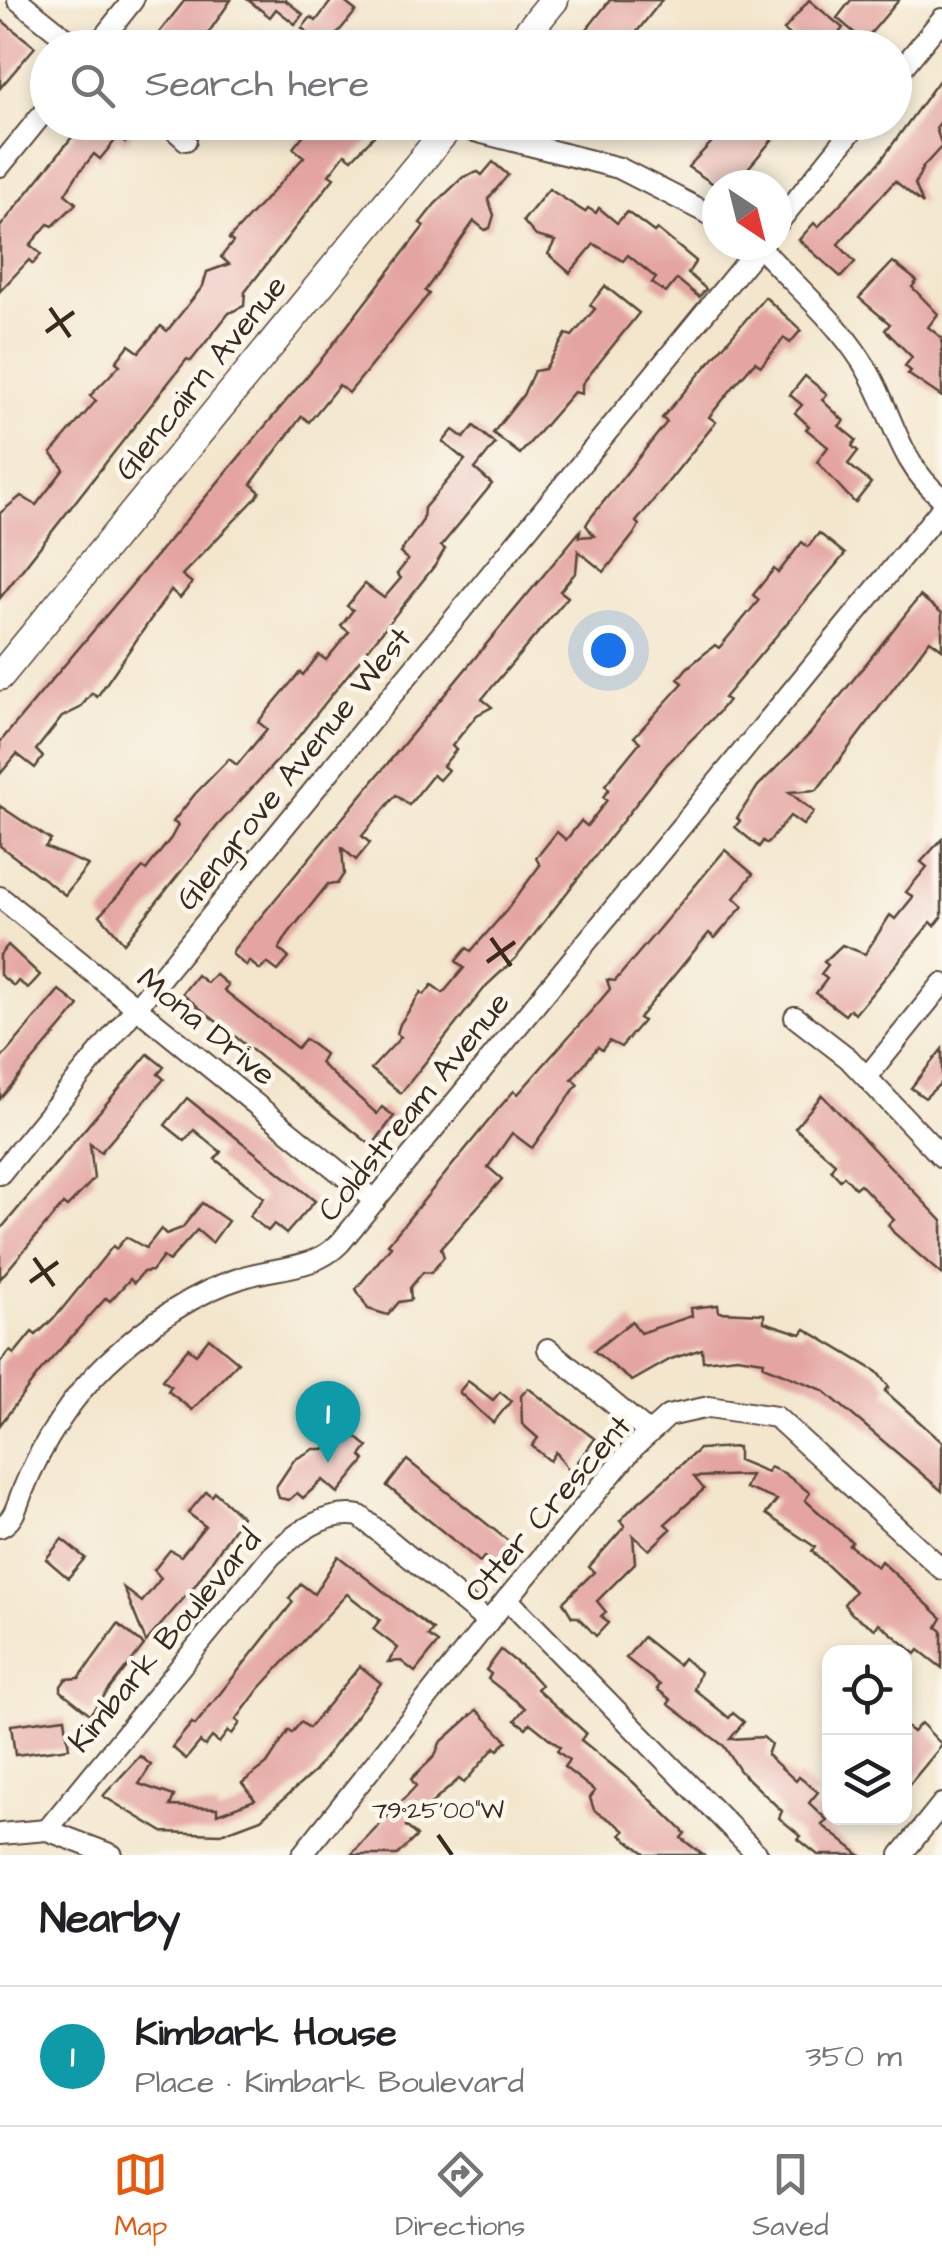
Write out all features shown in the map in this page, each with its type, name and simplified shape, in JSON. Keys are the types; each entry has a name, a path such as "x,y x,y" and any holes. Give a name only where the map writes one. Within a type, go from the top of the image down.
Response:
{"street":[{"path":"18,0 56,30"},
{"path":"109,30 133,0"},
{"path":"530,30 554,0"},
{"path":"912,56 942,19"},
{"path":"0,166 30,129"},
{"name":"Glencairn Avenue","path":"0,676 439,140"},
{"path":"513,140 620,168 702,210"},
{"path":"792,205 844,140"},
{"name":"Glengrove Avenue West","path":"0,1174 747,260"},
{"path":"773,260 859,356 904,454 925,484 942,498"},
{"name":"Coldstream Avenue","path":"0,1527 10,1520 32,1471 76,1399 123,1348 156,1322 212,1289 322,1258 375,1202 942,508"},
{"name":"Mona Drive","path":"0,897 375,1202"},
{"path":"867,1077 942,984"},
{"path":"795,1018 867,1077 942,1156"},
{"path":"548,1349 649,1433"},
{"name":"Otter Crescent","path":"302,1855 488,1622 649,1433 668,1416 709,1407 776,1418 942,1569"},
{"name":"Kimbark Boulevard","path":"47,1830 271,1556 308,1526 346,1514 360,1516 488,1622"},
{"path":"507,1600 758,1855"},
{"path":"901,1855 942,1804"},
{"path":"0,1834 47,1830 112,1855"}],"building":[{"path":"185,0 231,0 210,30 161,30"},
{"path":"248,0 285,0 303,14 295,24 276,9 270,17"},
{"path":"332,0 342,0 356,11 340,30 302,28 311,17 316,21"},
{"path":"610,0 662,0 638,30 586,30"},
{"path":"809,0 843,28 841,30 784,30"},
{"path":"851,0 899,0 873,30 851,30 837,18"},
{"path":"0,19 30,43 30,53 0,88"},
{"path":"942,76 942,120 936,128 942,146 923,167 915,184 923,204 895,181 838,244 855,262 841,277 799,240 814,223 818,227 896,140 912,140 912,117"},
{"path":"70,140 116,140 100,159 94,154 65,194 76,203 74,206 53,226 48,224 30,245 41,254 33,264 29,260 0,291 0,227"},
{"path":"299,140 370,140 352,159 345,154 329,175 334,178 245,292 244,306 229,313 191,361 187,359 0,598 0,513 21,496 36,505 64,469 51,453 96,401 90,396 120,365 116,362 129,345 139,352 161,326 167,331 203,286 207,272 229,264 221,257 233,242 229,239 304,157 293,148"},
{"path":"714,140 772,140 747,170 702,170 702,176 688,167"},
{"path":"493,162 508,175 488,199 494,215 490,228 485,230 474,221 425,291 429,294 349,393 339,385 309,422 302,416 251,484 260,492 256,498 182,575 192,583 180,598 171,590 97,697 92,693 80,708 62,717 36,750 43,757 35,768 17,754 0,774 0,742 323,357 424,226 420,223 435,204 463,177 478,172 482,175"},
{"path":"549,189 585,212 588,208 596,213 599,208 617,223 627,212 654,232 657,229 696,261 688,273 706,289 699,297 677,279 666,293 652,283 656,278 628,255 623,261 594,244 570,273 548,254 555,241 536,236 523,221"},
{"path":"893,262 917,281 912,287 938,314 928,327 942,338 942,397 908,374 911,371 905,366 912,357 885,330 890,324 859,298"},
{"path":"605,286 639,313 582,384 582,394 574,392 520,454 493,433 523,395 534,371 545,369 566,334 572,336 595,309 590,305"},
{"path":"765,297 801,330 790,343 784,338 761,366 755,362 734,386 709,417 716,422 636,522 639,525 634,534 604,572 578,551 576,572 560,591 568,597 482,699 492,707 477,715 452,746 456,750 443,766 448,770 439,780 433,775 409,805 396,795 362,836 370,843 356,860 342,848 344,874 337,884 328,884 288,934 279,949 289,958 278,971 267,963 260,970 249,961 246,966 232,954 234,949 580,531 579,537 594,536 586,525 589,520 667,422 662,418"},
{"path":"805,376 827,394 822,400 844,421 839,426 856,440 852,446 858,451 848,464 871,483 855,503 817,462 828,447 806,429 809,426 795,413 802,405 790,395"},
{"path":"474,426 495,444 475,469 492,484 441,546 445,549 436,564 295,741 218,825 124,943 100,915 143,868 146,870 171,838 178,825 173,822 195,794 229,759 237,765 267,729 258,722 300,672 303,675 319,655 326,660 349,632 341,626 353,610 347,606 365,584 384,598 401,578 397,574 408,560 400,553 423,520 424,508 465,460 443,442 453,430 464,438"},
{"path":"819,533 845,554 724,698 728,700 718,713 667,764 516,958 487,985 401,1093 371,1069 401,1037 397,1034 400,1024 421,992 424,995 432,985 443,993 464,968 456,961 467,948 471,951 506,911 540,865 536,858 557,832 566,840 581,821 587,826 607,800 603,797 609,789 605,785 640,742 634,737 683,683 678,679 715,645 719,648 759,600 753,595 774,569 778,573 802,542 808,547"},
{"path":"920,596 942,613 942,649 930,640 817,790 789,792 814,812 803,825 790,816 767,844 763,841 759,847 735,827 740,821 737,818 758,786 810,734"},
{"path":"0,806 51,840 45,847 88,865 65,895 0,846"},
{"path":"942,839 942,917 935,926 931,922 855,1014 850,1009 845,1015 816,993 827,979 821,974 828,965 824,962 842,945 865,954 890,915 895,919 913,897 906,892 927,867 921,862"},
{"path":"725,850 753,874 734,898 743,906 715,938 709,933 639,1018 643,1021 621,1047 609,1041 602,1050 598,1047 572,1079 578,1084 532,1148 512,1133 488,1167 502,1179 441,1248 444,1257 431,1273 423,1272 410,1288 411,1300 399,1302 388,1315 368,1309 356,1289 391,1246 388,1244 499,1108 514,1091 518,1094 610,989 607,980 615,981"},
{"path":"8,945 40,975 28,988 18,981 14,986 0,975 0,955"},
{"path":"215,974 228,985 224,990 297,1048 305,1039 325,1054 320,1063 377,1114 382,1107 394,1116 372,1146 182,994 197,975 207,983"},
{"path":"59,990 79,1006 0,1099 0,1060"},
{"path":"942,1049 942,1082 925,1098 911,1088"},
{"path":"148,1054 164,1067 158,1074 164,1079 101,1152 90,1144 94,1179 67,1207 63,1204 0,1279 0,1230"},
{"path":"822,1095 942,1221 942,1275 894,1233 888,1225 894,1220 860,1184 855,1188 844,1176 840,1180 831,1170 835,1163 795,1128"},
{"path":"187,1098 315,1201 286,1234 274,1224 268,1231 249,1216 264,1198 215,1159 221,1152 194,1130 185,1141 165,1125"},
{"path":"202,1203 228,1221 212,1243 197,1230 169,1261 163,1257 152,1271 143,1272 134,1283 130,1279 110,1301 106,1298 39,1373 0,1425 0,1363 10,1351 14,1354 32,1332 36,1335 58,1314 113,1246 116,1249 126,1237 146,1248 161,1229 166,1234 182,1228"},
{"path":"718,1305 719,1312 764,1314 764,1322 801,1334 805,1329 877,1372 889,1387 885,1391 942,1442 942,1491 823,1390 763,1366 764,1361 737,1357 703,1361 702,1349 671,1359 632,1381 594,1351 632,1321 640,1333 692,1316 691,1308"},
{"path":"209,1338 238,1362 192,1410 168,1391 171,1386 162,1380 188,1348 196,1354"},
{"path":"468,1381 493,1400 500,1392 511,1401 493,1423 459,1392"},
{"path":"528,1388 595,1439 570,1472 556,1452 550,1461 532,1446 538,1438 522,1424 521,1396"},
{"path":"345,1428 368,1447 361,1456 365,1460 338,1493 323,1480 303,1498 297,1493 289,1500 279,1498 276,1487 294,1460 314,1449 328,1449"},
{"path":"738,1447 738,1460 767,1472 770,1467 784,1473 810,1493 805,1500 852,1542 849,1545 877,1567 881,1561 942,1618 937,1627 942,1631 942,1668 919,1650 916,1654 912,1645 905,1645 879,1623 875,1629 852,1614 844,1604 855,1591 812,1551 815,1547 766,1514 777,1500 745,1488 751,1475 694,1477 704,1489 665,1524 671,1529 649,1550 633,1535 635,1563 597,1601 606,1612 601,1616 608,1623 596,1636 578,1617 572,1617 563,1602 594,1572 589,1567 625,1526 620,1521 699,1449"},
{"path":"407,1460 512,1544 494,1566 484,1557 480,1562 387,1486"},
{"path":"206,1492 212,1496 215,1492 242,1517 196,1584 146,1642 124,1588 142,1602 161,1578 154,1570 170,1550 181,1556 205,1526 188,1513"},
{"path":"62,1539 85,1558 68,1578 46,1559"},
{"path":"338,1556 433,1630 428,1636 438,1643 415,1672 401,1661 388,1662 398,1648 373,1629 380,1620 347,1594 259,1689 236,1720 240,1723 232,1734 228,1731 219,1743 212,1737 205,1746 200,1742 186,1759 172,1747 192,1723 195,1725 293,1602 289,1598 301,1584 314,1594"},
{"path":"118,1624 144,1645 90,1714 61,1691 61,1686 66,1679 79,1678"},
{"path":"643,1637 678,1665 683,1658 700,1672 694,1689 729,1718 733,1713 744,1722 730,1739 763,1737 771,1744 767,1755 796,1781 799,1777 818,1792 809,1803 822,1815 822,1825 860,1855 818,1855 798,1839 801,1836 779,1818 782,1811 740,1771 724,1746 668,1704 671,1700 657,1689 660,1685 626,1658"},
{"path":"501,1650 531,1674 541,1685 537,1689 586,1733 581,1740 633,1782 685,1833 681,1838 703,1855 647,1855 621,1835 625,1831 618,1825 594,1810 590,1798 595,1791 564,1767 569,1760 557,1751 560,1747 530,1723 526,1728 515,1720 525,1708 488,1679 491,1674 486,1670"},
{"path":"360,1666 381,1683 314,1772 261,1819 221,1834 163,1832 103,1796 140,1756 151,1765 139,1784 174,1796 170,1806 217,1808 217,1814 255,1800 242,1783 267,1764 289,1730 292,1733 301,1722 309,1728"},
{"path":"477,1710 507,1741 498,1750 495,1747 464,1783 459,1779 406,1826 417,1836 397,1855 351,1855 416,1786 411,1779 435,1756 440,1743"},
{"path":"65,1718 69,1748 15,1755 11,1725"},
{"path":"921,1723 942,1745 912,1781 912,1731"}],"place":[{"name":"Kimbark House","path":"328,1463"}]}
